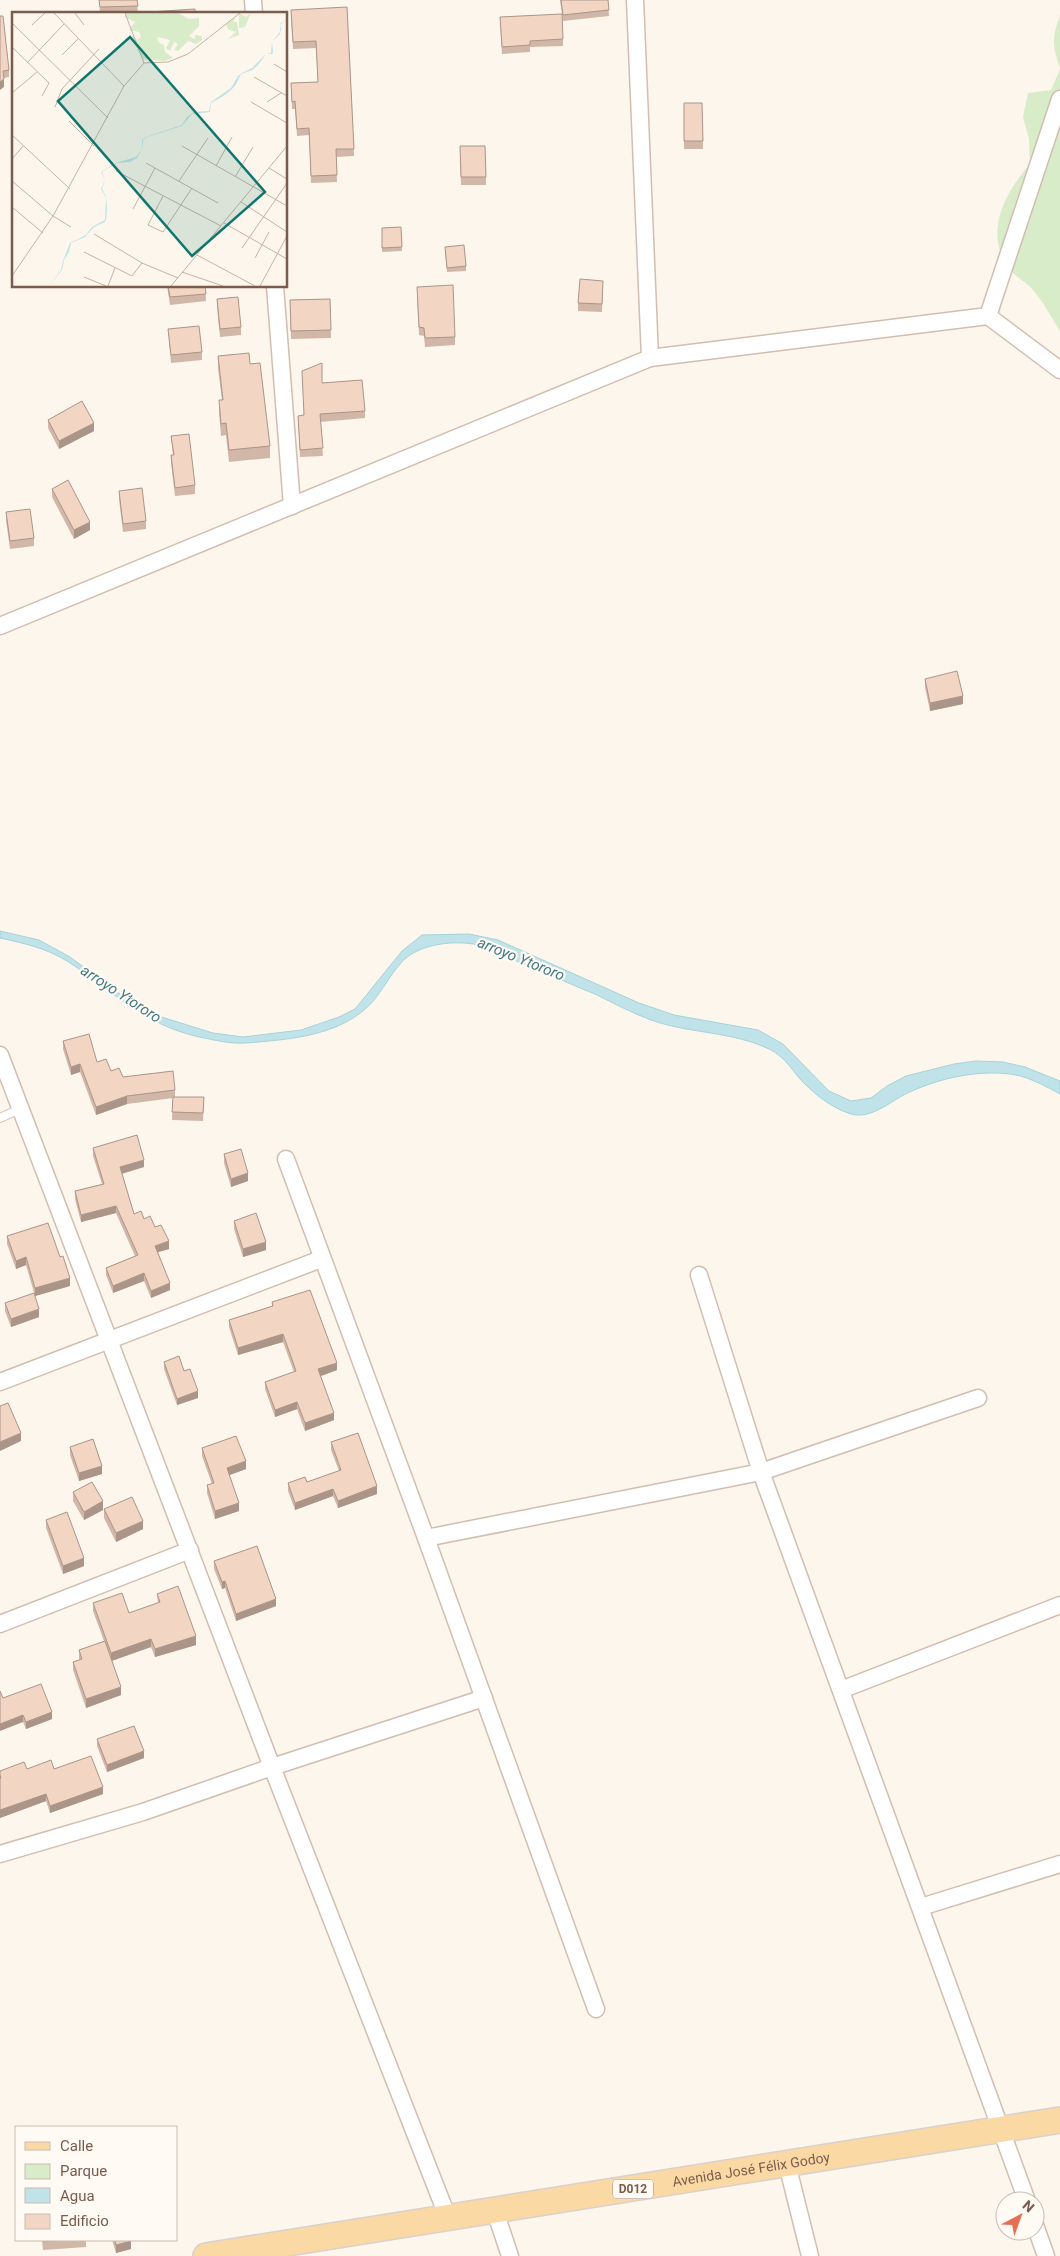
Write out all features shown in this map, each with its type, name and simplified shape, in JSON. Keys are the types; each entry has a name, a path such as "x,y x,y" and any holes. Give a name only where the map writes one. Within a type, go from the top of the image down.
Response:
{"main road":[{"name":"Avenida José Félix Godoy","path":"206,2256 1060,2120"}],"street":[{"path":"635,0 650,358"},
{"path":"988,316 1060,99"},
{"path":"275,288 292,506"},
{"path":"0,626 650,358 988,316 1060,370"},
{"path":"0,1055 272,1767 448,2218"},
{"path":"286,1159 426,1538 596,2009"},
{"path":"0,1382 322,1259"},
{"path":"699,1275 761,1472 1024,2191"},
{"path":"426,1538 761,1472 978,1398"},
{"path":"0,1624 190,1550"},
{"path":"841,1690 1060,1605"},
{"path":"0,1854 143,1812 272,1767 484,1698"},
{"path":"921,1907 1060,1864"},
{"path":"787,2164 810,2256"},
{"path":"495,2211 510,2256"},
{"path":"1041,2241 1046,2256"}],"lane":[{"path":"0,1118 20,1108"}],"green space":[{"path":"1060,15 1060,68 1054,42"},
{"path":"1060,69 1060,331 1036,294 1011,271 1002,257 997,229 1000,215 1012,188 1030,164 1029,139 1023,117 1028,93 1051,90"}],"water":[{"name":"arroyo Ytororo","path":"0,931 39,940 70,957 127,999 155,1015 213,1033 243,1037 301,1030 339,1017 355,1009 402,951 422,935 469,934 498,940 639,1003 674,1015 758,1030 783,1044 829,1091 851,1101 871,1098 887,1086 906,1076 954,1064 976,1061 1003,1062 1025,1067 1060,1081 1060,1094 1022,1076 1003,1073 977,1074 950,1078 924,1086 873,1112 857,1115 848,1113 828,1103 816,1094 800,1079 784,1059 771,1050 742,1039 666,1025 651,1020 488,948 461,943 438,944 416,951 400,964 377,997 366,1009 347,1022 333,1028 305,1036 275,1040 240,1043 222,1042 199,1037 161,1024 129,1005 59,956 43,949 0,938"}],"building":[{"path":"99,0 137,0 138,6 100,7"},
{"path":"561,0 608,0 609,10 563,15"},
{"path":"347,7 354,149 336,149 337,175 311,176 309,128 297,129 295,101 292,102 291,83 318,82 316,41 293,42 291,10"},
{"path":"195,9 195,12 149,12"},
{"path":"562,14 563,39 530,41 530,45 502,47 500,17"},
{"path":"0,16 3,16 9,70 3,71 4,79 0,82"},
{"path":"684,103 702,103 703,141 684,141"},
{"path":"460,146 485,146 486,177 461,177"},
{"path":"401,227 402,247 382,248 382,228"},
{"path":"464,245 466,266 447,268 445,247"},
{"path":"580,279 603,281 602,304 578,303"},
{"path":"453,285 455,337 425,338 424,328 419,327 417,287"},
{"path":"168,288 205,288 206,294 170,297"},
{"path":"238,297 241,327 220,329 217,299"},
{"path":"330,299 331,330 291,331 290,300"},
{"path":"199,326 202,352 171,355 168,329"},
{"path":"249,353 250,364 260,363 270,446 229,450 226,423 221,424 219,400 223,400 218,356"},
{"path":"322,363 322,383 362,380 365,411 320,414 323,448 300,450 298,416 304,415 302,371"},
{"path":"82,401 94,423 59,441 48,420"},
{"path":"189,434 195,485 175,488 171,455 174,455 171,436"},
{"path":"68,480 90,522 74,530 52,489"},
{"path":"142,488 146,521 123,524 119,491"},
{"path":"30,509 34,538 10,541 6,512"},
{"path":"957,671 963,696 930,703 925,679"},
{"path":"89,1034 97,1062 106,1059 111,1071 119,1068 123,1077 173,1071 175,1090 127,1096 96,1107 80,1064 71,1067 63,1041"},
{"path":"173,1097 204,1097 203,1113 172,1112"},
{"path":"137,1135 144,1160 120,1167 134,1214 141,1211 144,1219 150,1216 155,1227 161,1225 169,1241 155,1246 170,1283 151,1291 144,1273 113,1286 106,1268 138,1255 116,1206 81,1215 75,1191 104,1184 93,1148"},
{"path":"241,1149 248,1173 231,1179 224,1154"},
{"path":"256,1213 266,1242 243,1249 234,1221"},
{"path":"48,1223 60,1257 63,1256 70,1278 35,1288 26,1257 16,1261 7,1236"},
{"path":"310,1290 337,1363 318,1369 334,1413 305,1423 297,1402 275,1410 265,1382 296,1371 283,1334 238,1348 229,1320 273,1306 272,1302"},
{"path":"34,1293 39,1309 11,1319 5,1303"},
{"path":"179,1356 184,1371 190,1369 198,1391 177,1399 164,1362"},
{"path":"8,1403 21,1433 0,1442 0,1406"},
{"path":"358,1433 377,1486 338,1501 333,1489 295,1503 288,1483 305,1477 307,1482 341,1470 331,1442"},
{"path":"236,1436 246,1461 227,1468 239,1503 215,1511 207,1485 214,1483 202,1448"},
{"path":"93,1439 102,1466 79,1473 70,1447"},
{"path":"92,1482 103,1501 84,1512 73,1492"},
{"path":"132,1497 143,1521 116,1533 104,1509"},
{"path":"67,1512 84,1558 63,1566 46,1520"},
{"path":"257,1546 276,1599 236,1614 225,1581 222,1582 214,1561"},
{"path":"178,1586 196,1636 155,1649 151,1639 111,1653 93,1603 122,1593 129,1613 160,1602 157,1594"},
{"path":"105,1641 121,1687 86,1699 73,1662 82,1659 79,1650"},
{"path":"41,1684 52,1712 26,1722 23,1715 0,1724 0,1691 3,1698"},
{"path":"134,1726 144,1751 107,1765 97,1739"},
{"path":"91,1756 103,1787 50,1806 46,1794 0,1810 0,1771 24,1762 27,1769 51,1760 54,1769"},
{"path":"115,2241 131,2241 116,2245"}]}
